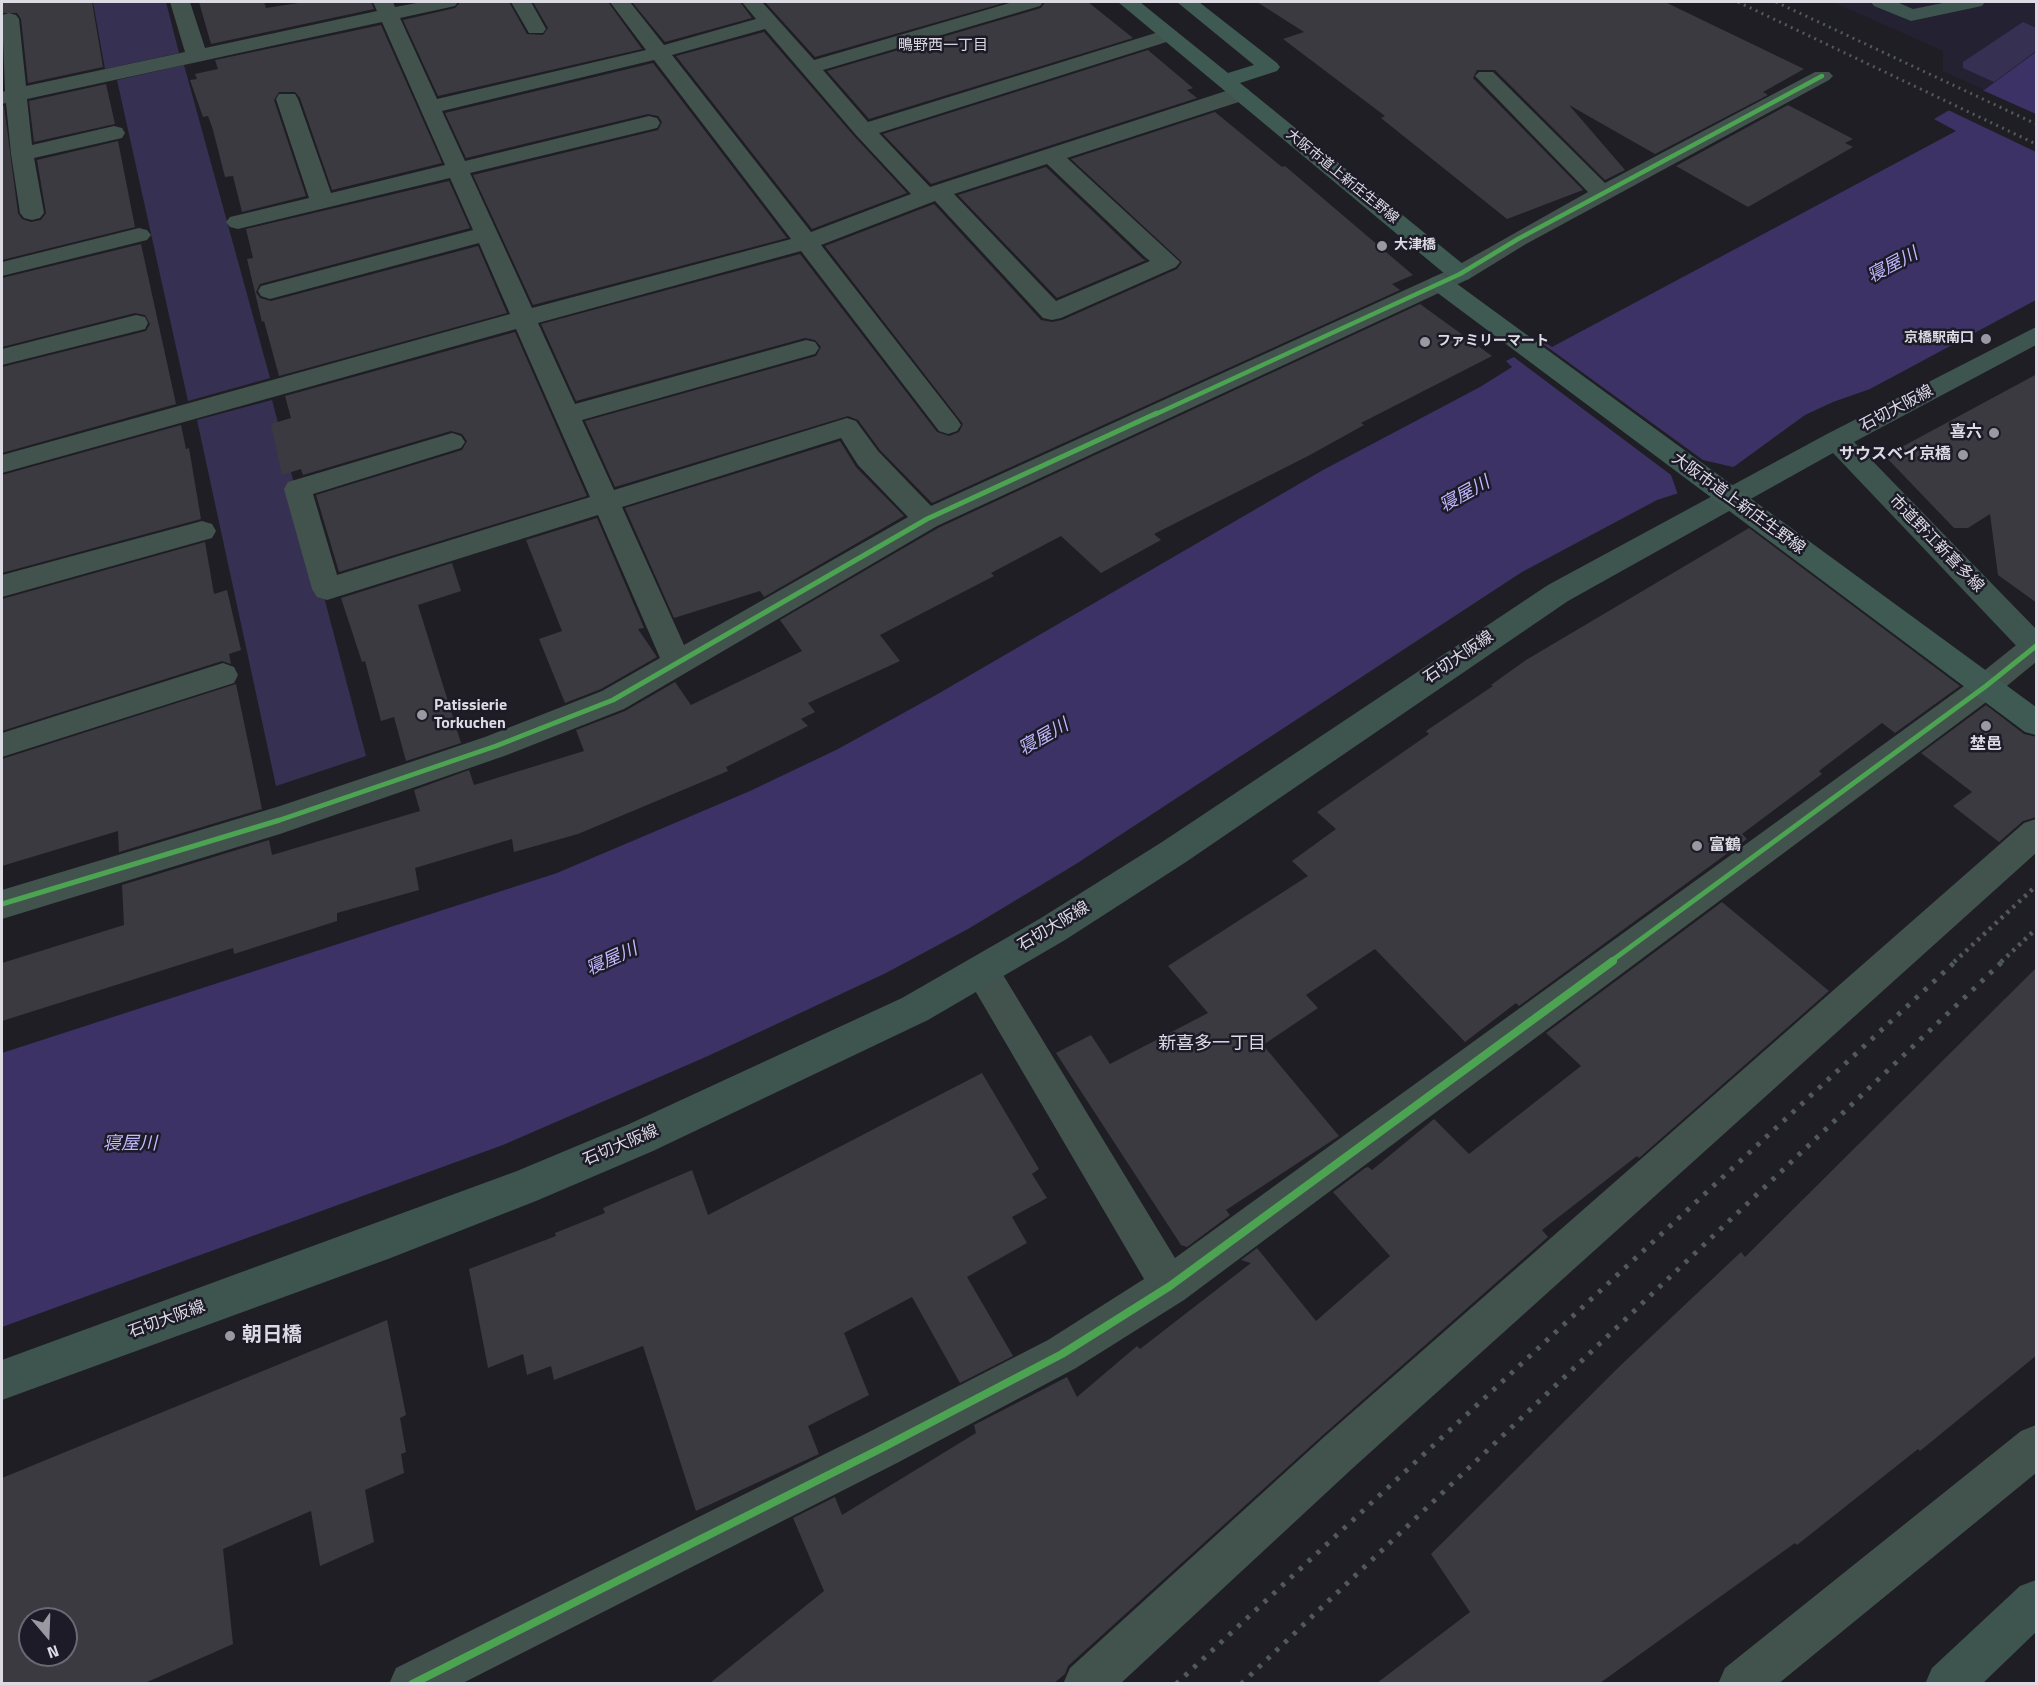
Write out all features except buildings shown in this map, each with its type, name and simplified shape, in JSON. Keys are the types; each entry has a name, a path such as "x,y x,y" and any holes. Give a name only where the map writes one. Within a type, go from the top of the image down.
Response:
{"main road":[{"name":"大阪市道上新庄生野線","path":"1128,2 1232,87 1450,278 1519,343 2037,723"},
{"path":"1187,2 1270,67 1232,87"},
{"path":"1881,2 1911,15 1939,5 1975,2"},
{"name":"石切大阪線","path":"2,1380 388,1240 640,1138 826,1053 982,971 1174,852 1558,592 1719,490 1836,440 2037,335"},
{"name":"市道野江新喜多線","path":"1836,440 2036,646"},
{"path":"1948,1683 2037,1602"}],"street":[{"path":"180,2 196,54"},
{"path":"9,96 386,8 448,2"},
{"path":"521,2 536,29"},
{"path":"620,2 948,425"},
{"path":"809,68 1033,2"},
{"path":"386,8 678,664"},
{"path":"431,107 658,53 763,8 809,68 864,130 1052,312 1168,262 1153,252 1052,156"},
{"path":"9,19 9,96 32,213"},
{"path":"864,130 1168,35"},
{"path":"1486,76 1603,194"},
{"path":"2,903 280,820 496,746 613,700 927,519 1450,278 1822,76"},
{"path":"2,464 285,383 807,242 932,194 1052,156 1232,87"},
{"path":"287,99 322,201"},
{"path":"238,222 649,123"},
{"path":"22,154 114,134"},
{"path":"270,291 485,234"},
{"path":"2,269 138,235"},
{"path":"2,357 136,322"},
{"path":"567,415 806,348"},
{"path":"452,442 298,489 327,590 847,427 867,458 927,519"},
{"path":"2,586 202,531"},
{"path":"428,1680 1062,1354 1170,1286 1986,686 2036,646"},
{"path":"2,745 224,675"},
{"path":"1086,1683 1338,1452 2037,833"},
{"path":"982,971 1170,1286"},
{"path":"1741,1683 2037,1446"}],"shaded area":[{"path":"93,2 166,2 179,53 105,69"},
{"path":"1833,2 2036,2 2036,52 1984,90 1943,71 1943,51"},
{"path":"2023,22 2036,28 2036,51 1994,82 1963,68 1963,62"},
{"path":"184,65 270,378 188,401 117,80"},
{"path":"272,400 366,756 276,786 197,420"}],"water":[{"name":"寝屋川","path":"2036,52 2036,300 1870,389 1805,415 1735,466 1682,492 1657,500 1522,572 1076,864 968,929 886,973 708,1056 503,1145 2,1327 2,1053 557,873 750,791 838,749 936,695 1323,470 1480,387 1512,367 1506,361 1544,342 1552,347 1956,131 1934,119 1984,90"}],"pier":[{"path":"1980,89 2036,114 2036,152 1946,109"},
{"path":"1539,341 1703,460 1733,467 1678,495 1671,475 1511,355"}],"railway":[{"path":"1738,2 2036,144"},
{"path":"1776,2 2036,124"},
{"path":"1954,962 2036,886"},
{"path":"2001,962 2036,929"},
{"path":"1176,1684 1956,961"},
{"path":"1241,1684 2003,961"}],"cycle path":[{"path":"2,904 280,820 496,746 613,700 927,519 1460,274 1518,239 1822,76"},
{"path":"412,1684 882,1448 1062,1354 1170,1286 1986,686 2036,646"}],"place":[{"name":"大津橋","path":"1382,246"},
{"name":"京橋駅南口","path":"1986,339"},
{"name":"ファミリーマート","path":"1425,342"},
{"name":"喜六","path":"1994,433"},
{"name":"サウスベイ京橋","path":"1963,455"},
{"name":"Patissierie Torkuchen","path":"422,715"},
{"name":"埜邑","path":"1986,726"},
{"name":"富鶴","path":"1697,846"},
{"name":"朝日橋","path":"230,1336"}],"district":[{"name":"鴫野西一丁目","path":"943,46"},
{"name":"新喜多一丁目","path":"1212,1045"}]}
